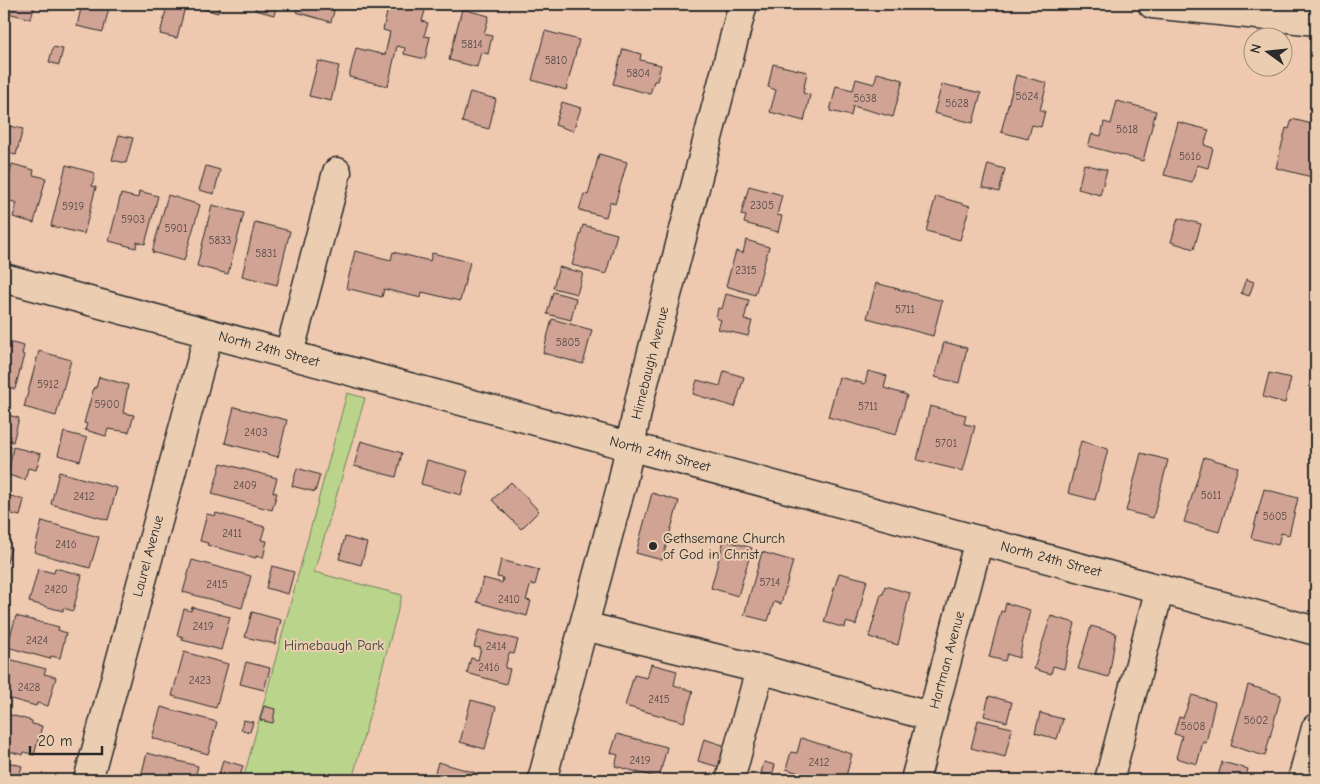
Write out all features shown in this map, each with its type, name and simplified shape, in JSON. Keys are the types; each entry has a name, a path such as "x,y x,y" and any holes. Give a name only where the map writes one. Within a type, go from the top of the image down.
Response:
{"street":[{"name":"Himebaugh Avenue","path":"542,780 622,484 640,398 743,4"},
{"path":"1152,4 1316,20"},
{"path":"289,354 337,172"},
{"name":"North 24th Street","path":"4,278 1316,631"},
{"name":"Laurel Avenue","path":"88,780 209,332"},
{"name":"Hartman Avenue","path":"915,780 979,540"},
{"path":"1109,780 1160,588"},
{"path":"584,626 760,670 932,717"},
{"path":"730,780 760,670"},
{"path":"1302,780 1316,728"}],"green space":[{"name":"Himebaugh Park","path":"347,393 365,398 314,572 402,595 352,780 243,780"}],"building":[{"path":"5,4 35,4 31,19 4,12"},
{"path":"82,4 110,4 103,32 77,26"},
{"path":"186,4 220,4 218,13"},
{"path":"256,4 277,4 274,15 255,10"},
{"path":"298,4 336,4 331,22 296,12"},
{"path":"395,4 427,4 422,21 428,23 424,36 430,37 425,59 404,54 405,48 397,46 388,86 349,77 356,48 385,55 390,32 383,30 388,8 394,9"},
{"path":"167,6 184,11 177,38 160,34"},
{"path":"462,9 489,16 484,34 492,36 488,54 481,52 477,67 449,60"},
{"path":"545,31 579,40 566,90 532,80"},
{"path":"53,47 63,49 59,65 49,62"},
{"path":"623,49 641,54 640,60 661,65 657,81 654,81 650,94 613,84"},
{"path":"318,61 339,66 331,101 309,96"},
{"path":"773,64 807,72 803,93 810,95 804,121 770,112 776,90 768,87"},
{"path":"877,73 903,80 893,117 853,106 851,116 830,111 836,86 853,90 856,79 874,84"},
{"path":"1016,75 1047,83 1040,110 1045,111 1041,127 1032,125 1028,139 1001,132"},
{"path":"942,84 981,93 973,123 934,113"},
{"path":"470,92 496,99 489,129 462,122"},
{"path":"1117,101 1156,111 1143,161 1088,146 1092,134 1101,136 1104,122 1111,124"},
{"path":"562,102 581,108 573,131 555,125"},
{"path":"1292,119 1316,125 1316,178 1276,168 1286,128 1289,129"},
{"path":"1178,122 1209,130 1204,145 1213,148 1208,168 1197,165 1192,182 1164,175"},
{"path":"9,126 23,129 16,155 4,152"},
{"path":"119,135 133,138 126,163 112,160"},
{"path":"599,154 627,162 615,204 610,202 606,217 579,210 584,194 588,195"},
{"path":"12,164 34,170 33,175 46,178 34,223 13,217 17,203 4,199"},
{"path":"988,164 1005,169 999,192 982,187"},
{"path":"1084,164 1107,170 1100,195 1078,189"},
{"path":"66,165 95,173 92,186 96,187 84,234 51,226"},
{"path":"206,166 220,170 214,194 199,190"},
{"path":"749,186 782,195 777,215 782,216 778,232 744,223 746,216 741,215"},
{"path":"139,191 158,196 145,244 137,242 136,248 109,241 121,194 138,198"},
{"path":"168,195 200,205 184,261 152,252"},
{"path":"936,196 970,206 960,240 926,231"},
{"path":"212,205 244,213 228,274 197,266"},
{"path":"1178,218 1201,224 1194,249 1171,242"},
{"path":"255,222 290,231 277,285 242,276"},
{"path":"583,225 617,234 606,274 572,265"},
{"path":"746,240 769,247 755,295 726,286 736,251 743,253"},
{"path":"355,251 391,260 393,252 430,261 432,253 470,262 460,301 422,292 421,298 384,289 382,297 346,288"},
{"path":"559,267 583,273 577,294 553,288"},
{"path":"1246,279 1254,282 1249,296 1241,293"},
{"path":"876,283 942,301 933,336 867,318"},
{"path":"553,292 576,298 571,320 547,314"},
{"path":"726,294 749,300 744,320 752,321 748,336 718,329 721,320 716,318 718,308 722,309"},
{"path":"552,319 592,330 583,364 543,353"},
{"path":"4,341 24,346 22,354 24,355 15,389 4,386"},
{"path":"944,342 967,348 959,383 935,377"},
{"path":"39,351 71,360 56,416 24,407"},
{"path":"724,371 744,377 735,407 693,394 697,380 720,386"},
{"path":"868,371 887,376 884,388 907,395 896,435 828,417 839,377 865,384"},
{"path":"1269,373 1291,378 1285,403 1263,397"},
{"path":"99,377 128,385 123,413 134,415 129,432 108,429 106,436 85,430 87,424 84,423 94,387 96,388"},
{"path":"930,406 966,415 964,424 975,426 963,471 917,460"},
{"path":"234,407 287,420 278,457 225,443"},
{"path":"4,414 19,418 13,442 4,440"},
{"path":"64,432 87,438 80,461 58,455"},
{"path":"361,441 402,453 396,477 354,466"},
{"path":"1081,441 1108,449 1095,500 1068,493"},
{"path":"4,445 11,447 5,469 4,469"},
{"path":"13,447 41,454 36,470 28,468 25,480 8,475"},
{"path":"1141,453 1168,460 1153,518 1126,511"},
{"path":"1204,457 1238,467 1219,532 1184,522"},
{"path":"427,460 468,471 461,495 421,484"},
{"path":"221,463 277,478 273,492 277,493 272,510 212,494"},
{"path":"297,468 320,475 315,492 292,486"},
{"path":"59,472 117,488 108,520 51,504"},
{"path":"511,482 539,511 521,529 492,500"},
{"path":"1264,489 1298,498 1289,535 1281,533 1278,545 1251,538"},
{"path":"652,493 679,501 662,560 636,553"},
{"path":"4,494 24,500 20,516 4,512"},
{"path":"216,513 265,527 261,540 267,541 263,558 256,556 256,558 207,545 208,543 200,541 207,514 215,516"},
{"path":"42,521 99,537 90,568 34,552"},
{"path":"345,537 367,543 361,565 339,559"},
{"path":"724,540 752,548 738,596 711,588"},
{"path":"4,546 11,548 5,569 4,568"},
{"path":"762,552 793,561 781,604 774,602 768,621 744,615"},
{"path":"192,560 251,576 242,608 183,592"},
{"path":"501,560 539,570 535,585 531,584 526,600 531,601 527,616 477,602 483,578 502,583 503,578 497,577"},
{"path":"272,566 294,572 288,594 266,588"},
{"path":"55,568 82,575 73,611 63,608 63,611 29,602 38,569 54,573"},
{"path":"839,573 867,580 856,625 846,622 845,628 824,622"},
{"path":"885,586 910,593 898,645 869,637"},
{"path":"1006,603 1030,610 1019,658 1007,654 1005,661 989,657 1001,611 1004,612"},
{"path":"192,607 230,617 221,650 182,640 183,637 177,635 184,609 191,611"},
{"path":"252,612 281,620 275,644 245,637"},
{"path":"16,616 59,627 58,630 66,633 60,658 51,656 50,659 7,647"},
{"path":"1051,616 1075,623 1064,669 1053,666 1051,674 1034,669"},
{"path":"1091,626 1116,633 1109,677 1078,669"},
{"path":"479,630 518,640 514,654 509,653 505,668 510,669 506,684 467,673 471,658 478,660 481,648 474,647"},
{"path":"184,652 228,664 216,708 172,696"},
{"path":"5,658 46,669 44,674 56,677 48,706 37,703 36,706 4,697"},
{"path":"246,662 270,668 264,690 240,684"},
{"path":"651,664 677,671 674,685 693,691 684,722 625,706 634,675 647,678"},
{"path":"1248,685 1281,695 1265,756 1231,746"},
{"path":"1192,695 1215,702 1206,743 1203,742 1197,764 1176,758 1182,736 1174,734 1179,717 1183,718"},
{"path":"989,696 1012,702 1007,722 984,716"},
{"path":"471,700 496,707 485,749 460,742"},
{"path":"264,706 275,709 273,723 260,720"},
{"path":"161,707 217,722 208,754 152,738"},
{"path":"4,713 42,726 34,755 24,752 23,755 4,750"},
{"path":"1040,713 1063,719 1057,739 1035,733"},
{"path":"243,720 253,722 250,732 241,730"},
{"path":"978,720 1012,728 1005,757 971,748"},
{"path":"617,734 667,747 659,778 615,766 618,755 611,753"},
{"path":"801,738 852,754 845,780 821,780 786,769 791,752 797,753"},
{"path":"704,739 726,746 719,767 698,761"},
{"path":"147,753 198,766 195,778 198,780 140,780"},
{"path":"223,760 243,766 239,780 219,775"},
{"path":"4,761 22,766 18,780 4,780"},
{"path":"438,762 476,773 474,780 433,780"},
{"path":"764,762 775,765 772,776 761,773"},
{"path":"1222,762 1248,769 1245,780 1217,780"}],"place":[{"name":"Gethsemane Church of God in Christ","path":"653,546"}]}
